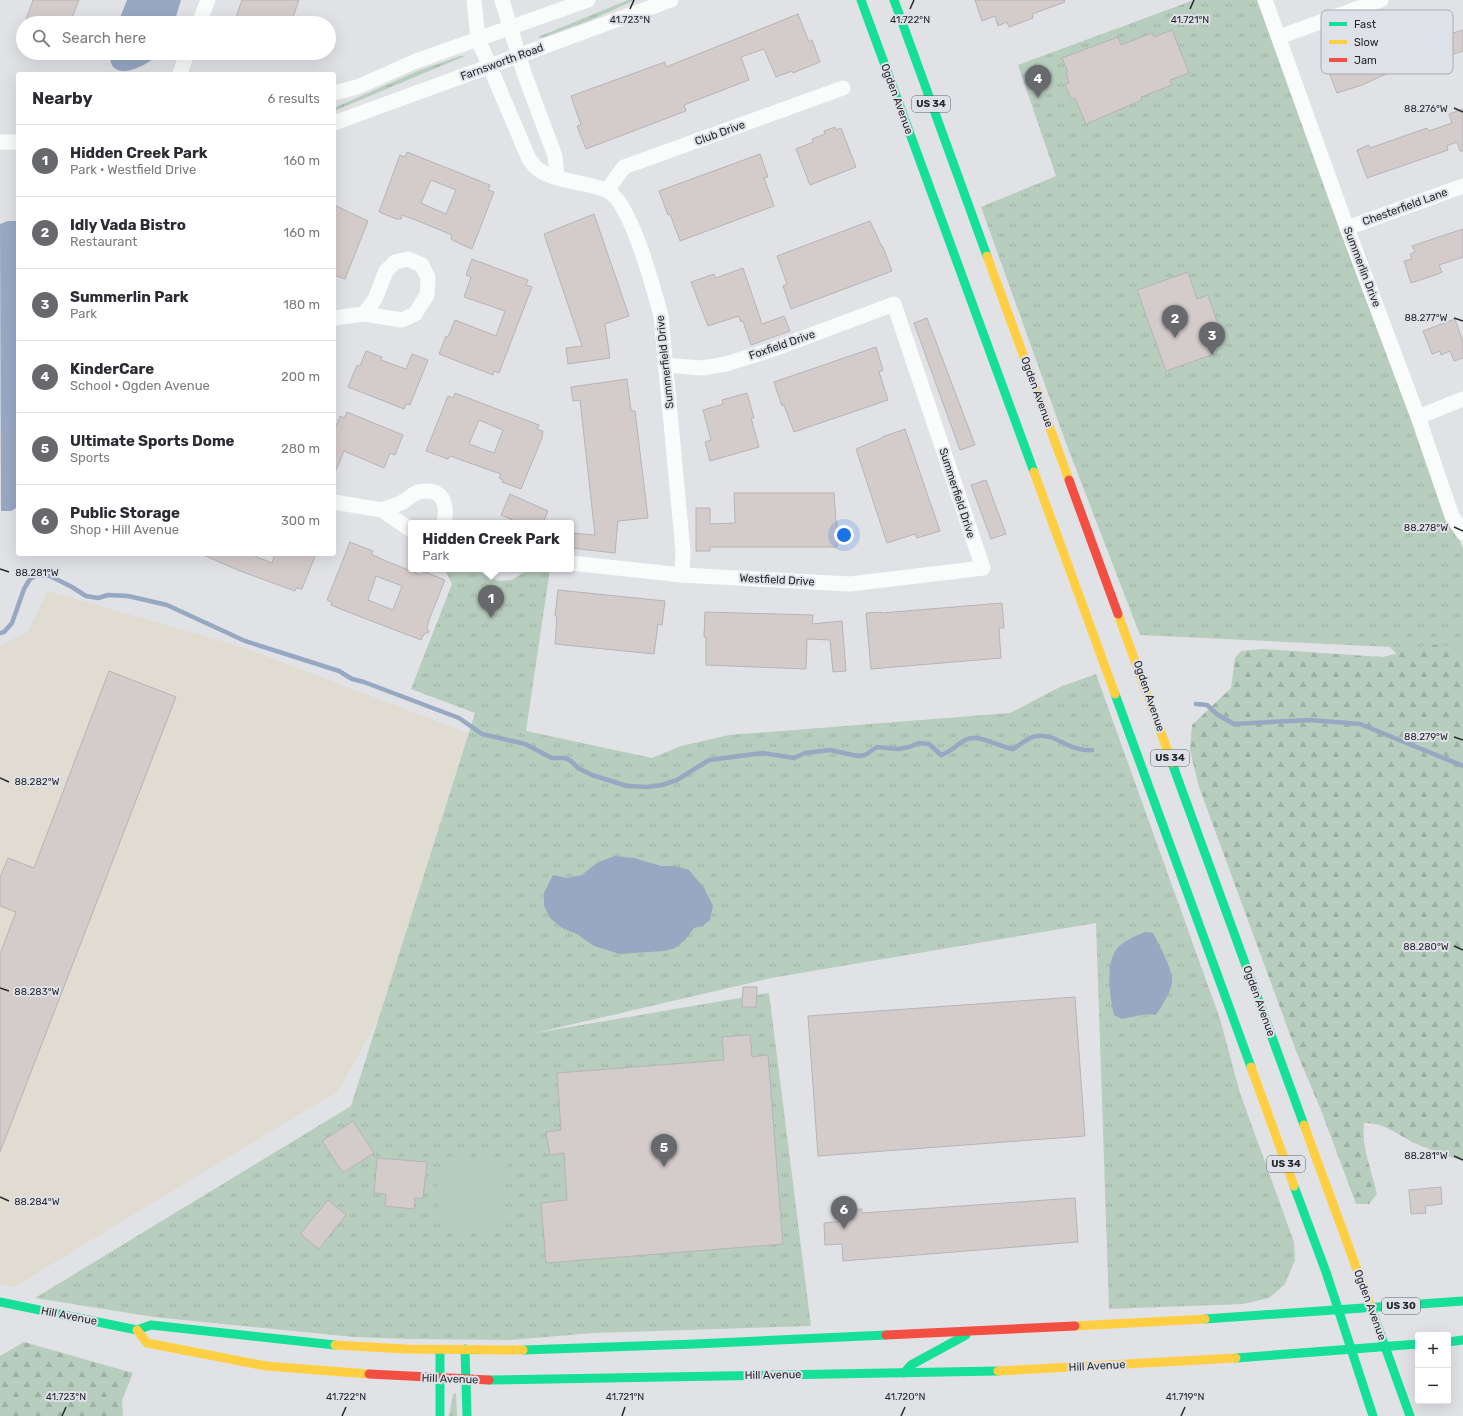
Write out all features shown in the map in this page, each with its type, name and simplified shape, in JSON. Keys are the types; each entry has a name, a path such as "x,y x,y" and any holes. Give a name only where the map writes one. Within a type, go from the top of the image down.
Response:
{"main road":[{"name":"Ogden Avenue","path":"861,0 1339,1311 1350,1351 1373,1416"},
{"name":"Ogden Avenue","path":"894,0 1410,1416"},
{"name":"US 30","path":"1339,1311 1463,1301"},
{"name":"Hill Avenue","path":"0,1302 137,1330 151,1325 316,1342 440,1350 603,1348 694,1345 1339,1311"},
{"name":"Hill Avenue","path":"137,1330 147,1343 266,1366 311,1371 466,1380 988,1372 1350,1351 1415,1344"},
{"path":"904,1373 911,1365 974,1331"},
{"path":"1451,1342 1463,1340"},
{"path":"466,1349 467,1416"},
{"path":"440,1350 440,1416"}],"street":[{"path":"202,16 208,0"},
{"path":"474,0 478,39 529,159 539,170 557,177 607,190"},
{"path":"502,0 518,56 555,156 557,177"},
{"path":"336,93 357,87 416,61 510,29 588,0"},
{"name":"Farnsworth Road","path":"336,122 671,0"},
{"name":"Summerlin Drive","path":"1265,0 1347,228 1418,417 1452,516 1463,532"},
{"path":"1353,10 1380,0"},
{"path":"1279,37 1321,22"},
{"name":"Club Drive","path":"607,190 624,167 843,88"},
{"path":"0,142 16,142"},
{"name":"Chesterfield Lane","path":"1347,228 1463,186"},
{"name":"Summerfield Drive","path":"607,190 617,197 632,226 651,278 661,316 683,551 682,574"},
{"path":"336,318 364,314 402,320 415,314 427,295 428,278 422,265 408,259 395,262 386,271 375,299 364,314"},
{"name":"Summerfield Drive","path":"894,304 983,568"},
{"name":"Foxfield Drive","path":"665,365 702,368 726,364 771,350 894,304"},
{"path":"1418,417 1463,400"},
{"path":"382,510 404,502 418,492 430,491 440,495 445,502 447,513 445,520"},
{"path":"336,502 382,510 408,528"},
{"name":"Westfield Drive","path":"574,563 682,574 850,584 983,568"}],"shaded area":[{"path":"48,591 242,647 468,733 378,1020 338,1091 14,1287 0,1284 0,645 28,632"}],"green space":[{"path":"628,0 635,0 591,20 541,38 538,37"},
{"path":"1194,0 1257,0 1463,549 1463,722 1390,647 1140,635 1066,443 981,207 1056,176 1018,65"},
{"path":"460,56 465,56 336,110 336,107 420,70"},
{"path":"446,572 481,572 484,575 498,581 512,580 524,572 550,572 526,731 652,758 681,746 729,735 1010,713 1060,687 1096,674 1220,1019 1240,1093 1294,1242 1295,1260 1285,1284 1269,1298 1243,1304 1109,1309 1096,923 771,978 535,1033 769,993 811,1326 594,1333 511,1340 409,1339 354,1337 154,1317 35,1298 351,1106 475,713 411,689 452,584"},
{"path":"1432,644 1463,648 1463,1161 1412,1142 1386,1127 1372,1123 1364,1123 1363,1132 1365,1150 1377,1194 1369,1204 1356,1204 1321,1110 1296,1051 1199,787 1190,750 1192,725 1231,688 1235,658 1241,651 1262,649 1383,657"},
{"path":"450,1156 508,1162 501,1227 447,1227 439,1206 437,1191 440,1176"},
{"path":"24,1342 133,1373 122,1400 123,1416 0,1416 0,1356"},
{"path":"456,1393 457,1416 449,1416 453,1394"}],"water":[{"path":"127,0 181,0 176,16 121,16"},
{"path":"111,60 151,60 138,67 122,71 115,69"},
{"path":"8,221 16,221 16,508 11,511 1,511 0,224"},
{"path":"615,856 634,858 661,866 674,866 689,870 704,888 713,906 710,920 702,926 694,928 685,940 675,948 664,951 620,954 594,946 577,934 562,928 550,918 544,906 544,893 553,875 567,878 582,875 598,862"},
{"path":"1145,932 1153,933 1167,960 1172,977 1171,986 1167,997 1156,1015 1146,1014 1122,1019 1114,1015 1109,982 1110,964 1116,950 1122,944"}],"building":[{"path":"33,0 79,0 73,16 27,16"},
{"path":"242,0 299,0 293,16 236,16"},
{"path":"975,0 1064,0 1065,2 1032,14 1033,18 1009,27 1007,22 998,26 995,16 982,21"},
{"path":"798,14 809,42 812,40 820,62 793,73 792,71 776,77 764,49 741,57 749,80 684,105 686,111 586,149 577,126 581,125 571,96 665,62 666,67"},
{"path":"1172,30 1189,73 1170,80 1172,85 1141,97 1142,100 1086,124 1075,98 1071,99 1065,84 1069,83 1066,73 1068,72 1062,58 1118,37 1121,45 1152,33 1154,37"},
{"path":"1463,30 1463,51 1453,54 1453,33"},
{"path":"1330,74 1386,74 1362,85 1337,93"},
{"path":"1463,109 1463,151 1460,151 1457,142 1447,146 1448,150 1367,178 1357,150 1369,145 1370,148 1427,128 1429,131 1452,123 1449,114"},
{"path":"835,127 836,130 841,128 856,167 810,185 796,149 813,142 812,139 825,134 824,131"},
{"path":"407,152 490,185 488,190 494,192 472,249 451,239 452,235 418,221 402,215 401,219 396,219 379,212 400,155 405,157","holes":["431,180 456,190 446,214 421,203"]},
{"path":"760,154 768,177 764,178 774,206 680,241 670,214 668,215 659,191"},
{"path":"336,206 368,221 345,279 336,276"},
{"path":"594,214 629,316 605,324 610,358 568,364 566,348 582,346 544,234"},
{"path":"870,221 883,247 892,271 791,309 783,286 787,284 777,256"},
{"path":"1463,229 1463,257 1439,265 1442,272 1438,274 1411,283 1404,261 1412,259 1410,254 1415,252 1412,246"},
{"path":"472,259 528,280 526,285 532,287 499,373 494,371 493,375 439,354 446,336 448,337 455,320 496,336 505,311 464,297 471,277 466,275"},
{"path":"743,268 762,324 784,316 790,331 751,345 743,321 741,322 739,316 708,326 691,282 714,274 716,278"},
{"path":"1188,272 1197,299 1208,295 1221,333 1211,337 1217,353 1166,371 1137,290"},
{"path":"927,318 975,445 960,450 914,323"},
{"path":"1455,319 1463,342 1463,358 1454,361 1450,351 1441,355 1440,351 1432,354 1423,331"},
{"path":"876,347 883,370 879,372 888,400 794,432 784,405 782,406 774,382"},
{"path":"366,351 382,357 381,360 406,369 412,354 428,360 410,405 406,404 404,409 348,387 357,365 360,366"},
{"path":"627,379 631,411 635,411 648,518 618,521 615,553 574,548 574,533 595,535 580,400 573,401 571,387"},
{"path":"455,393 539,425 537,429 543,431 542,438 521,489 502,482 503,480 499,478 501,474 450,456 448,459 426,451 448,396 453,398","holes":["479,420 503,430 494,453 469,444"]},
{"path":"747,393 754,418 751,418 759,447 710,461 705,442 711,440 703,410 723,404 722,400"},
{"path":"347,412 403,435 395,455 390,453 384,468 344,451 336,470 336,426 340,416 344,418"},
{"path":"905,429 940,531 917,538 915,534 887,543 856,449 882,437"},
{"path":"986,480 1006,534 991,539 971,485"},
{"path":"734,493 834,493 837,522 837,547 710,547 710,551 696,551 696,508 710,508 710,524 735,523"},
{"path":"510,494 548,511 544,520 513,520 501,515"},
{"path":"350,542 373,551 371,554 408,570 408,572 414,572 421,575 422,572 425,572 445,580 429,620 427,628 429,632 424,634 421,640 331,605 332,602 327,600","holes":["376,576 402,586 393,610 368,600"]},
{"path":"206,556 255,556 272,563 274,556 315,556 302,589 296,588 295,591 240,571"},
{"path":"558,590 665,601 662,625 658,624 654,654 555,644 557,616 555,616"},
{"path":"1002,603 1004,628 999,628 1001,658 871,669 866,613"},
{"path":"705,612 813,615 812,624 842,621 846,671 833,672 830,640 807,639 806,669 706,665 706,637 704,637"},
{"path":"109,671 176,697 0,1152 0,954 16,912 0,906 0,878 8,858 34,868"},
{"path":"743,987 757,987 756,1007 742,1007"},
{"path":"1075,997 1085,1136 818,1156 808,1016"},
{"path":"750,1035 752,1057 768,1055 783,1244 546,1263 541,1203 567,1200 564,1153 550,1155 546,1132 561,1130 557,1073 724,1060 722,1037"},
{"path":"353,1121 374,1153 343,1173 322,1141"},
{"path":"377,1158 427,1162 423,1198 415,1198 414,1209 385,1206 386,1194 374,1193"},
{"path":"1441,1187 1442,1204 1425,1206 1426,1213 1411,1214 1409,1190"},
{"path":"1075,1198 1078,1242 843,1261 842,1244 825,1245 824,1223 843,1221 842,1211 862,1209 862,1213"},
{"path":"328,1200 346,1215 319,1249 300,1234"}],"waterway":[{"path":"0,633 4,632 12,623 24,589 30,579 37,575 50,576 86,596 98,598 108,595 128,596 167,605 245,641 339,671 352,679 364,682 459,718 482,734 525,744 552,758 565,758 571,761 578,768 592,775 627,786 647,787 662,785 677,780 709,760 763,753 794,758 805,753 830,750 858,756 865,755 877,747 898,749 919,743 929,744 941,755 965,740 971,738 983,739 1013,749 1035,736 1045,736 1070,746 1084,750 1092,750"},
{"path":"1196,704 1207,705 1218,715 1234,724 1309,720 1360,724 1463,766"}],"traffic: fast":[{"path":"861,0 1034,472"},
{"path":"894,0 987,256"},
{"path":"1115,694 1251,1067"},
{"path":"1172,763 1304,1125"},
{"path":"1294,1186 1326,1272 1373,1416"},
{"path":"1205,1319 1463,1301"},
{"path":"0,1302 137,1330 151,1325 335,1345"},
{"path":"1370,1305 1410,1416"},
{"path":"523,1350 886,1335"},
{"path":"904,1373 911,1365 966,1335"},
{"path":"1451,1342 1463,1340"},
{"path":"1236,1358 1415,1344"},
{"path":"465,1349 467,1416"},
{"path":"440,1350 440,1416"},
{"path":"489,1380 998,1371"}],"traffic: slow":[{"path":"987,256 1069,480"},
{"path":"1034,472 1115,694"},
{"path":"1118,614 1172,763"},
{"path":"1251,1067 1294,1186"},
{"path":"1304,1125 1370,1305"},
{"path":"1075,1326 1205,1319"},
{"path":"137,1330 147,1343 266,1366 369,1374"},
{"path":"335,1345 405,1349 523,1350"},
{"path":"998,1371 1236,1358"}],"traffic: jam":[{"path":"1069,480 1118,614"},
{"path":"886,1335 1075,1326"},
{"path":"369,1374 489,1380"}],"place":[{"name":"KinderCare","path":"1038,98"},
{"name":"Idly Vada Bistro","path":"1175,338"},
{"name":"Summerlin Park","path":"1212,355"},
{"name":"Hidden Creek Park","path":"491,618"},
{"name":"Ultimate Sports Dome","path":"664,1167"},
{"name":"Public Storage","path":"844,1229"}]}
